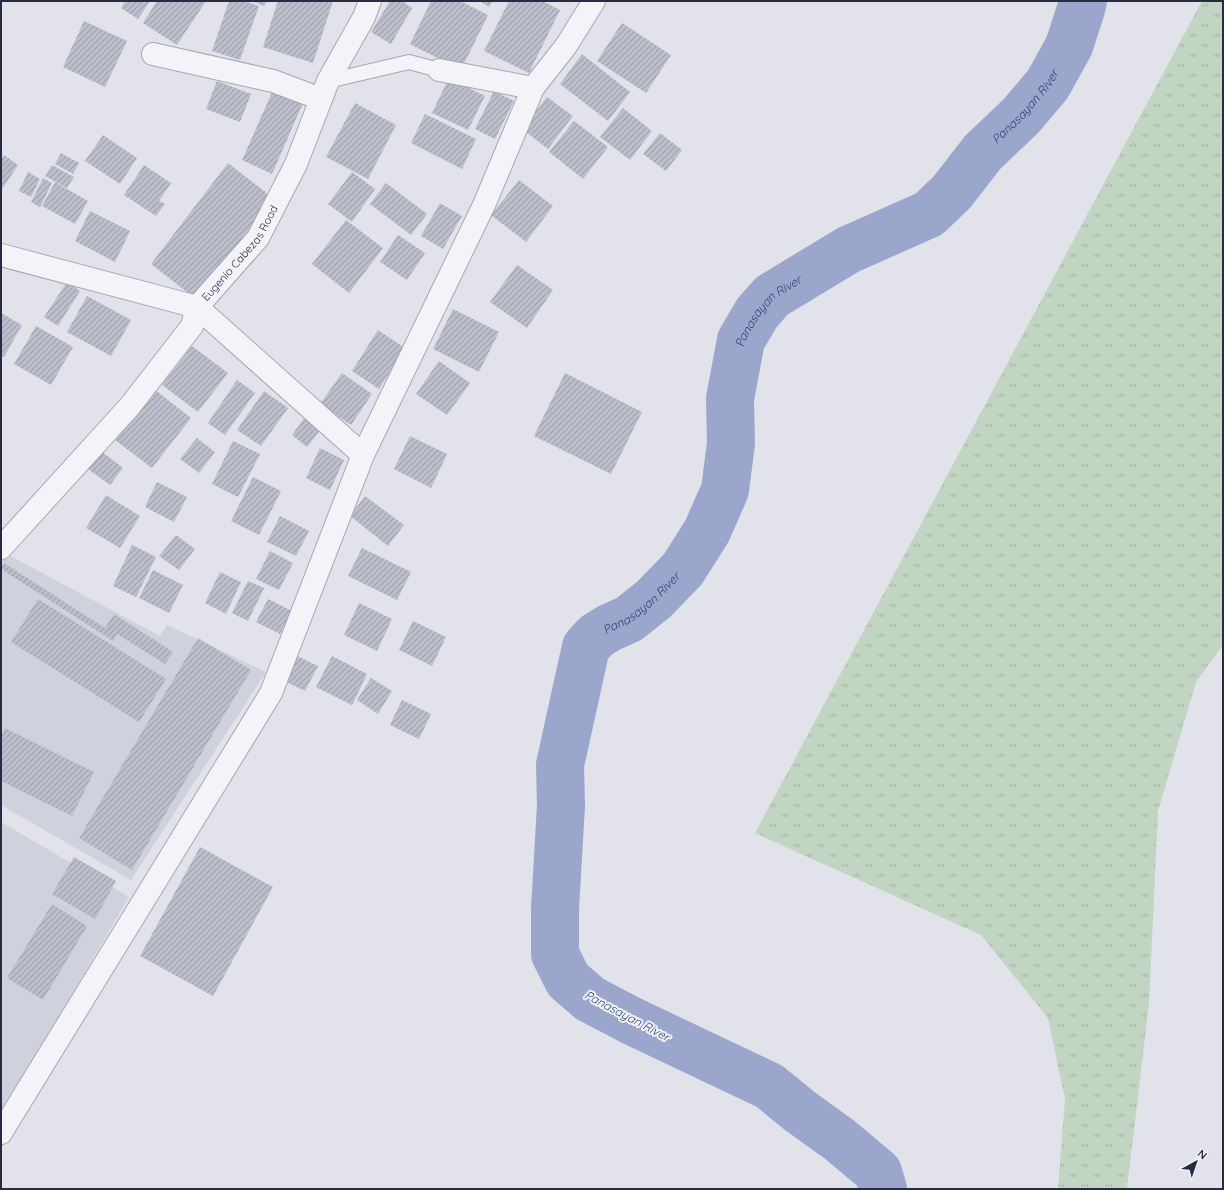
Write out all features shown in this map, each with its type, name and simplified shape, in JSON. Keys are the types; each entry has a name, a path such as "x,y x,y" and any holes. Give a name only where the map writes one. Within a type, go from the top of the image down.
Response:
{"street":[{"name":"Eugenio Cabezas Road","path":"1,548 130,406 192,326 197,307 258,238 296,164 325,90 364,17 370,1"},
{"path":"1,1133 271,693 363,455 484,205 533,88 566,46 594,1"},
{"path":"153,54 273,81 325,90"},
{"path":"439,70 533,88"},
{"path":"1,255 197,307 363,455"}],"lane":[{"path":"325,90 409,62 439,70"}],"shaded area":[{"path":"3,552 160,636 167,625 266,672 131,880 1,805 1,555"},
{"path":"1,822 129,897 1,1115"}],"green space":[{"path":"1202,1 1223,1 1223,645 1196,682 1158,811 1149,1003 1127,1189 1058,1189 1065,1099 1048,1018 981,935 755,833"}],"building":[{"path":"125,1 150,1 138,19 121,8"},
{"path":"157,1 206,1 177,45 143,23"},
{"path":"229,1 243,1 259,6 240,60 212,51"},
{"path":"252,1 267,1 264,6"},
{"path":"278,1 333,1 313,63 263,47"},
{"path":"390,1 402,1 412,8 391,44 371,32"},
{"path":"431,1 460,1 488,15 461,70 410,44"},
{"path":"480,1 493,1 489,7"},
{"path":"509,1 543,1 560,10 529,73 484,51"},
{"path":"84,21 127,41 105,87 63,67"},
{"path":"622,23 671,55 646,93 597,61"},
{"path":"582,54 630,92 608,121 560,84"},
{"path":"449,78 485,96 468,130 432,113"},
{"path":"217,81 251,94 240,122 206,109"},
{"path":"273,90 303,103 272,174 242,160"},
{"path":"494,91 514,101 495,139 475,129"},
{"path":"547,97 573,116 548,149 522,129"},
{"path":"355,103 396,125 368,179 326,157"},
{"path":"623,108 652,131 630,160 600,137"},
{"path":"425,114 476,139 462,169 411,143"},
{"path":"574,121 608,147 583,179 549,152"},
{"path":"660,133 682,150 666,171 643,154"},
{"path":"103,135 137,158 120,184 85,161"},
{"path":"61,153 79,163 73,174 55,164"},
{"path":"4,155 18,165 1,191 1,160"},
{"path":"228,163 273,198 196,299 151,264"},
{"path":"52,165 74,177 67,188 45,176"},
{"path":"144,165 171,183 159,201 165,204 156,216 124,195"},
{"path":"28,172 40,179 31,197 19,191"},
{"path":"352,172 375,189 352,222 328,204"},
{"path":"43,178 52,183 40,207 31,202"},
{"path":"519,180 553,206 526,242 491,215"},
{"path":"55,182 88,201 75,224 42,206"},
{"path":"386,183 427,214 411,235 370,204"},
{"path":"440,203 462,216 443,249 421,236"},
{"path":"90,211 130,231 115,262 75,241"},
{"path":"346,220 383,248 349,293 312,264"},
{"path":"398,235 425,253 407,280 380,262"},
{"path":"517,265 553,290 527,328 490,302"},
{"path":"67,282 80,291 58,326 44,317"},
{"path":"87,296 131,320 111,356 67,332"},
{"path":"453,309 499,332 479,372 433,349"},
{"path":"1,313 22,325 4,357 1,356"},
{"path":"36,326 73,347 51,385 14,364"},
{"path":"378,330 405,348 379,389 352,371"},
{"path":"192,346 228,373 198,412 162,385"},
{"path":"439,361 470,383 447,415 416,394"},
{"path":"342,373 372,394 351,425 320,404"},
{"path":"565,373 642,412 611,474 534,436"},
{"path":"237,380 255,393 225,435 208,423"},
{"path":"154,389 191,418 152,468 115,440"},
{"path":"264,391 288,408 261,446 237,430"},
{"path":"305,417 321,429 307,447 292,435"},
{"path":"410,436 447,454 431,488 394,469"},
{"path":"197,438 215,452 199,473 180,459"},
{"path":"233,441 260,454 238,497 212,484"},
{"path":"320,448 344,460 330,490 306,478"},
{"path":"101,451 123,468 110,485 88,469"},
{"path":"253,477 281,491 259,535 231,521"},
{"path":"157,482 187,497 174,522 145,507"},
{"path":"106,495 140,516 120,548 86,528"},
{"path":"365,496 404,525 388,546 350,516"},
{"path":"280,516 309,531 296,556 267,542"},
{"path":"176,535 195,549 179,570 159,556"},
{"path":"132,545 156,557 136,597 113,586"},
{"path":"362,548 411,572 397,600 348,576"},
{"path":"270,551 293,563 279,590 256,579"},
{"path":"4,563 105,628 114,614 173,652 165,664 117,634 113,641 1,569"},
{"path":"153,570 183,585 169,613 139,598"},
{"path":"220,572 241,582 226,614 205,603"},
{"path":"248,581 264,588 248,621 232,613"},
{"path":"38,599 166,679 139,722 11,642"},
{"path":"268,599 292,611 280,634 256,622"},
{"path":"359,603 392,619 377,651 344,635"},
{"path":"413,621 446,637 432,666 399,650"},
{"path":"198,638 251,670 132,870 79,838"},
{"path":"295,655 318,666 305,691 282,680"},
{"path":"332,656 367,674 352,705 316,687"},
{"path":"371,678 392,691 378,714 357,700"},
{"path":"402,700 431,714 419,739 390,725"},
{"path":"5,728 94,772 72,816 1,781 1,736"},
{"path":"200,847 273,887 213,996 140,956"},
{"path":"74,857 116,881 95,919 52,894"},
{"path":"52,904 87,926 43,1000 7,978"}],"waterway":[{"name":"Panasayan River","path":"883,1189 878,1172 840,1140 801,1112 769,1086 632,1021 590,999 568,980 555,954 555,909 561,805 560,765 586,647 596,636 629,619 654,599 683,569 707,531 725,490 731,443 730,399 741,340 757,313 772,296 848,250 929,214 952,192 983,152 1021,116 1048,84 1069,46 1083,1"}]}
